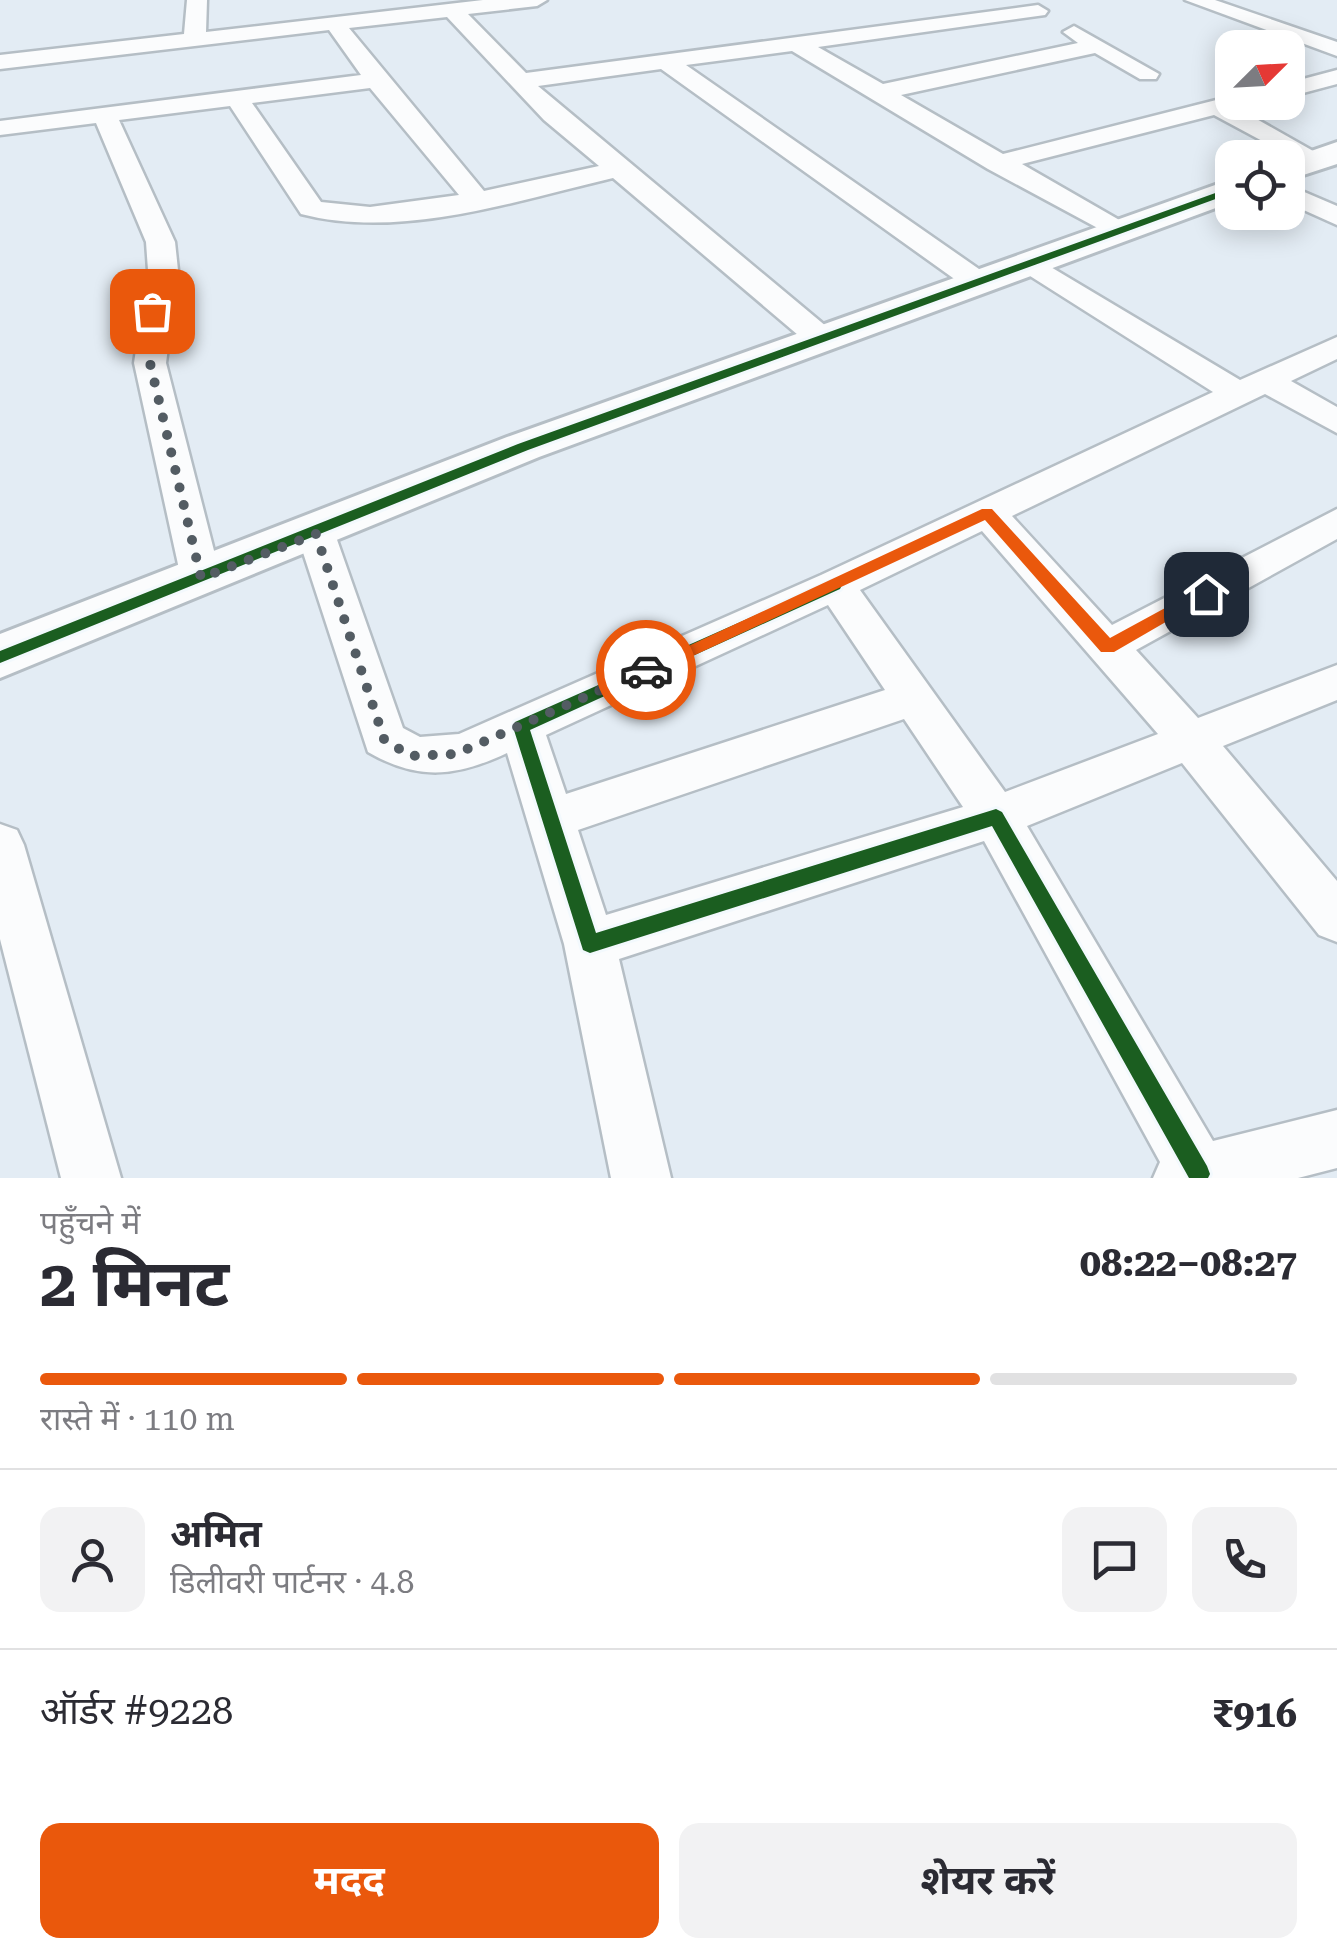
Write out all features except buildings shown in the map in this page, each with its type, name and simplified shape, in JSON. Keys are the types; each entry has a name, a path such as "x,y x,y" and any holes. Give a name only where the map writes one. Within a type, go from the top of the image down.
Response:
{"street":[{"path":"195,40 197,0"},
{"path":"0,62 537,0"},
{"path":"1195,0 1337,50"},
{"path":"520,80 798,45 1028,6 1148,74"},
{"path":"452,10 616,170 822,339"},
{"path":"336,24 376,80 476,198"},
{"path":"798,45 1118,232"},
{"path":"874,92 1098,46"},
{"path":"31,124 38,58"},
{"path":"666,62 978,282"},
{"path":"1305,85 1337,77"},
{"path":"0,128 376,80"},
{"path":"236,98 311,208 325,215 369,215 616,170"},
{"path":"997,163 1215,108"},
{"path":"104,114 158,232 164,255 148,334 150,363 201,578"},
{"path":"1250,120 1313,161"},
{"path":"0,657 316,534 524,447 1215,196"},
{"path":"1305,202 1337,218"},
{"path":"1029,264 1253,387 1337,422"},
{"path":"316,534 384,739 410,756 434,758 521,727 835,585 1337,348"},
{"path":"987,513 1189,738 1337,919"},
{"path":"1108,647 1337,522"},
{"path":"835,585 996,816 1191,1176 1337,1140"},
{"path":"590,944 996,816 1337,682"},
{"path":"550,819 914,698"},
{"path":"521,727 590,944 641,1178"},
{"path":"0,846 92,1178"}],"cycle path":[{"path":"0,657 523,447 1215,196"},
{"path":"835,585 521,727 590,944 996,817 1199,1174"}],"way so far":[{"path":"152,311 148,334 150,363 201,578 316,534 384,739 410,756 434,758 456,754 646,670"}],"route":[{"path":"646,670 987,513 1108,647 1206,594"}]}
